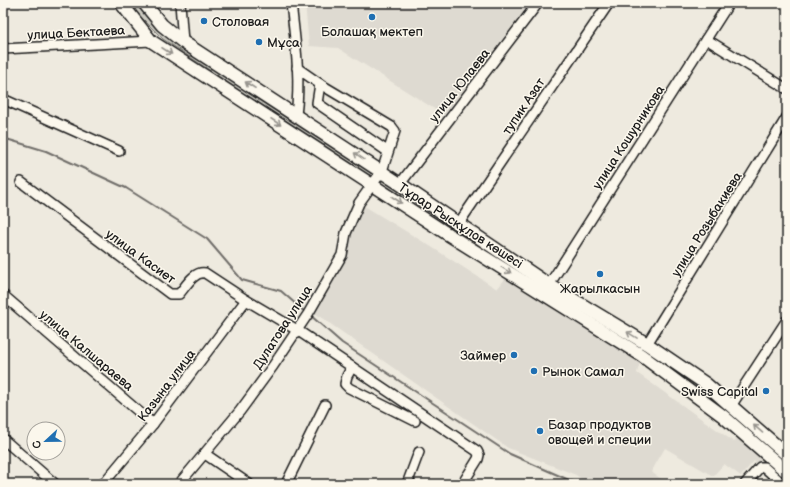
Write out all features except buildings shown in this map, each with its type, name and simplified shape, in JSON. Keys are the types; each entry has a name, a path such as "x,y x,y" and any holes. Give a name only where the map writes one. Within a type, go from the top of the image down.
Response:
{"main road":[{"name":"Тұрар Рыскұлов көшесі","path":"144,3 162,25 183,42 382,171 549,284 647,344 706,384 787,455"},
{"name":"Тұрар Рыскұлов көшесі","path":"127,5 151,41 641,355 723,416 787,472"},
{"path":"698,397 706,384"}],"street":[{"path":"180,3 183,42"},
{"path":"291,3 297,68 298,99 296,115"},
{"name":"улица Юлаева","path":"400,184 538,3"},
{"name":"тупик Азат","path":"459,223 609,3"},
{"name":"улица Кошурникова","path":"549,284 729,3"},
{"path":"706,39 787,89"},
{"name":"улица Бектаева","path":"3,49 151,41"},
{"path":"297,68 320,84 392,127 395,131 387,151 382,171"},
{"path":"320,84 317,103 387,151"},
{"path":"3,99 119,151"},
{"name":"улица Розыбакиева","path":"647,344 787,117"},
{"name":"Дулатова улица","path":"179,484 240,411 297,330 342,254 346,233 359,203 382,171"},
{"name":"улица Касиет","path":"21,182 170,294 179,294 200,272 205,273 246,300"},
{"name":"улица Калшараева","path":"3,295 153,424"},
{"path":"246,300 297,330 477,451 479,455 478,459 463,483"},
{"name":"Казына улица","path":"103,484 153,424 246,300"},
{"path":"731,406 787,320"},
{"path":"352,367 345,384 349,388 415,421"},
{"path":"286,484 325,405"},
{"path":"3,439 55,484"},
{"path":"407,484 419,452"},
{"path":"204,454 247,484"},
{"path":"745,484 760,467 764,467 783,484"}],"shaded area":[{"path":"305,3 530,3 444,115 338,48 309,46"},
{"path":"139,6 371,172 369,177 163,39 134,10"},
{"path":"388,183 426,208 424,212 385,187"},
{"path":"361,204 497,289 506,278 640,362 637,373 734,442 739,436 787,475 787,484 781,484 754,461 741,476 724,464 713,476 665,448 651,472 669,484 588,484 576,475 508,448 312,311 346,252 349,224"}],"waterway":[{"path":"3,138 46,151 126,188 207,239 242,280 281,291 306,313"},
{"path":"310,315 342,343 510,454 578,484"}],"place":[{"name":"Болашақ мектеп","path":"372,17"},
{"name":"Столовая","path":"204,21"},
{"name":"Мұса","path":"259,42"},
{"name":"Жарылкасын","path":"600,274"},
{"name":"Займер","path":"514,355"},
{"name":"Рынок Самал","path":"534,371"},
{"name":"Swiss Capital","path":"766,391"},
{"name":"Базар продуктов овощей и специи","path":"540,431"}]}
